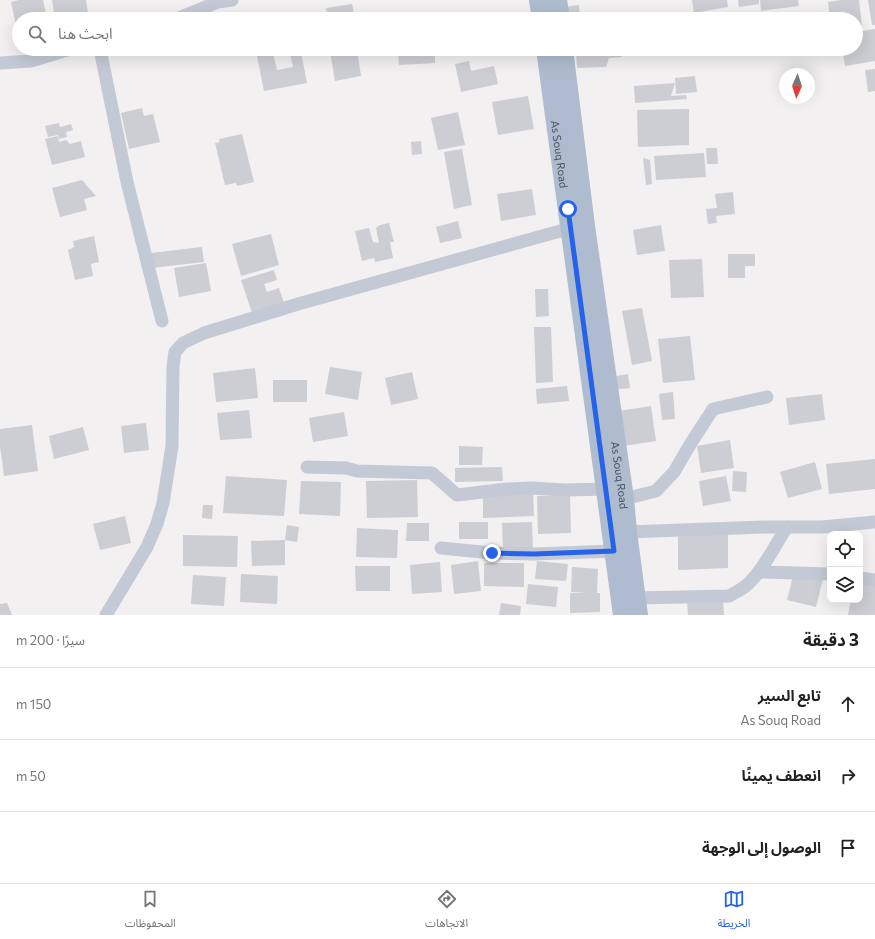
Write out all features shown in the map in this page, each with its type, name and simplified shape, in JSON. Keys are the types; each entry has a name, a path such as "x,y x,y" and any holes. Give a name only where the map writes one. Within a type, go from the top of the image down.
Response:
{"main road":[{"path":"540,0 541,12"},
{"path":"557,0 559,12"},
{"name":"As Souq Road","path":"547,56 622,615"},
{"name":"As Souq Road","path":"564,56 585,226 624,499 637,606"}],"street":[{"path":"193,12 218,2 232,0"},
{"path":"0,63 31,61 48,56"},
{"path":"101,56 127,182 162,321"},
{"path":"106,615 147,547 158,524 163,503 172,446 173,366 175,352 183,342 204,332 298,304 571,228"},
{"path":"624,499 656,491 674,472 713,409 766,397"},
{"path":"307,467 346,468 357,471 432,472 457,495 506,489 606,489"},
{"path":"627,532 822,527 875,522"},
{"path":"637,606 729,596 741,590 750,583 787,527"},
{"path":"441,548 513,554 614,551"},
{"path":"758,572 827,574"},
{"path":"863,578 875,580"}],"building":[{"path":"19,0 43,0 46,12 13,12 11,2"},
{"path":"52,0 86,0 88,12 54,12"},
{"path":"692,0 727,0 728,7 694,12"},
{"path":"738,0 759,0 759,4 739,7"},
{"path":"760,0 798,0 799,6 761,11"},
{"path":"859,0 860,12 829,12 828,2"},
{"path":"868,0 875,0 875,25 872,25"},
{"path":"352,4 354,12 327,12 326,8"},
{"path":"579,5 580,12 565,12 565,7"},
{"path":"875,29 875,61 845,66 843,56 863,56 863,31"},
{"path":"257,56 274,56 277,70 293,67 290,56 302,56 307,83 264,91"},
{"path":"331,56 358,56 361,76 335,81"},
{"path":"398,56 435,56 435,63 399,65"},
{"path":"576,56 622,56 609,58 606,67 577,68"},
{"path":"469,61 471,71 494,66 498,84 461,92 455,64"},
{"path":"875,69 875,91 868,92 865,70"},
{"path":"695,76 697,92 676,94 675,78"},
{"path":"675,83 671,96 686,95 687,99 635,103 634,86"},
{"path":"528,96 534,129 498,135 492,102"},
{"path":"142,108 144,116 153,114 160,142 129,149 121,113"},
{"path":"689,109 689,145 638,147 637,110"},
{"path":"458,112 465,145 438,150 431,118"},
{"path":"59,123 60,127 71,124 73,130 66,132 67,137 59,139 58,135 48,137 45,126"},
{"path":"242,134 254,182 237,186 236,183 225,185 215,143 220,142 219,139"},
{"path":"58,136 59,142 66,140 70,144 81,141 85,157 52,165 45,139"},
{"path":"421,141 422,154 412,155 411,142"},
{"path":"706,148 717,148 718,164 707,164"},
{"path":"462,149 472,205 454,209 444,152"},
{"path":"704,153 706,177 656,180 654,156"},
{"path":"643,158 650,160 652,184 646,185"},
{"path":"82,180 96,196 84,199 87,210 60,217 52,188"},
{"path":"532,189 536,215 501,221 497,194"},
{"path":"733,192 735,214 716,216 717,223 708,224 706,209 717,208 715,194"},
{"path":"458,221 462,238 440,243 436,227"},
{"path":"389,223 394,242 390,242 393,258 375,262 374,258 362,261 355,231 369,228 373,242 379,243 376,228 380,225"},
{"path":"661,225 665,251 637,255 633,230"},
{"path":"271,234 279,265 241,276 232,244"},
{"path":"94,236 99,262 91,264 93,276 75,280 68,250 74,247 73,241"},
{"path":"202,247 204,262 152,268 151,253"},
{"path":"728,254 755,254 755,266 745,266 745,278 728,278"},
{"path":"702,259 704,297 671,298 669,260"},
{"path":"206,263 211,291 179,297 174,268"},
{"path":"274,270 277,280 264,284 267,292 279,288 284,303 252,313 241,280"},
{"path":"535,289 548,289 549,316 536,317"},
{"path":"642,308 652,361 632,365 622,311"},
{"path":"534,327 551,327 553,382 536,383"},
{"path":"690,336 695,380 663,383 658,339"},
{"path":"330,367 362,372 358,400 325,394"},
{"path":"255,368 258,398 216,402 213,373"},
{"path":"412,372 418,399 391,405 385,378"},
{"path":"628,374 630,388 612,390 610,377"},
{"path":"273,380 307,380 307,402 273,402"},
{"path":"567,386 569,401 537,404 536,389"},
{"path":"673,392 675,419 662,420 659,394"},
{"path":"822,394 825,420 789,425 786,398"},
{"path":"651,406 656,441 624,446 618,411"},
{"path":"249,410 252,438 220,440 217,413"},
{"path":"344,412 348,436 313,442 309,418"},
{"path":"146,423 149,450 124,453 121,426"},
{"path":"32,425 38,471 4,476 0,446 0,429"},
{"path":"83,427 89,450 54,459 49,436"},
{"path":"730,440 734,468 701,473 697,446"},
{"path":"459,446 483,447 482,465 459,465"},
{"path":"875,459 875,489 829,494 826,464"},
{"path":"815,462 822,489 788,498 780,472"},
{"path":"502,467 503,481 455,482 455,468"},
{"path":"733,471 747,472 746,492 732,491"},
{"path":"226,476 287,480 284,516 223,513"},
{"path":"726,476 731,501 703,506 699,481"},
{"path":"417,480 418,517 367,518 366,481"},
{"path":"301,481 341,482 340,516 299,514"},
{"path":"533,492 534,516 483,518 483,493"},
{"path":"570,495 571,533 538,534 537,496"},
{"path":"203,505 213,505 212,519 202,518"},
{"path":"125,516 131,543 100,550 93,524"},
{"path":"459,522 488,522 488,539 459,539"},
{"path":"532,522 533,550 503,550 502,523"},
{"path":"407,523 429,523 429,541 406,541"},
{"path":"287,525 299,527 297,542 285,540"},
{"path":"357,528 398,530 397,558 356,557"},
{"path":"728,531 728,568 678,570 678,532"},
{"path":"183,535 238,536 237,567 183,566"},
{"path":"285,540 285,565 252,566 251,541"},
{"path":"478,561 481,591 454,594 451,565"},
{"path":"537,561 568,564 566,581 535,579"},
{"path":"440,562 442,592 412,594 410,565"},
{"path":"484,563 524,563 524,587 484,586"},
{"path":"355,566 390,566 390,591 356,591"},
{"path":"572,567 598,569 597,593 600,593 600,612 570,613 570,593 588,593 571,592"},
{"path":"794,572 823,579 816,607 787,600"},
{"path":"241,574 278,576 277,604 240,602"},
{"path":"193,575 226,577 224,606 191,604"},
{"path":"863,583 875,585 875,615 848,615 850,603 863,603"},
{"path":"528,584 558,587 556,607 526,604"},
{"path":"723,598 724,615 688,615 687,599"},
{"path":"7,603 12,615 0,615 0,604"},
{"path":"501,603 521,606 520,615 499,615"}],"route":[{"path":"492,553 534,554 614,551 568,209"}]}
